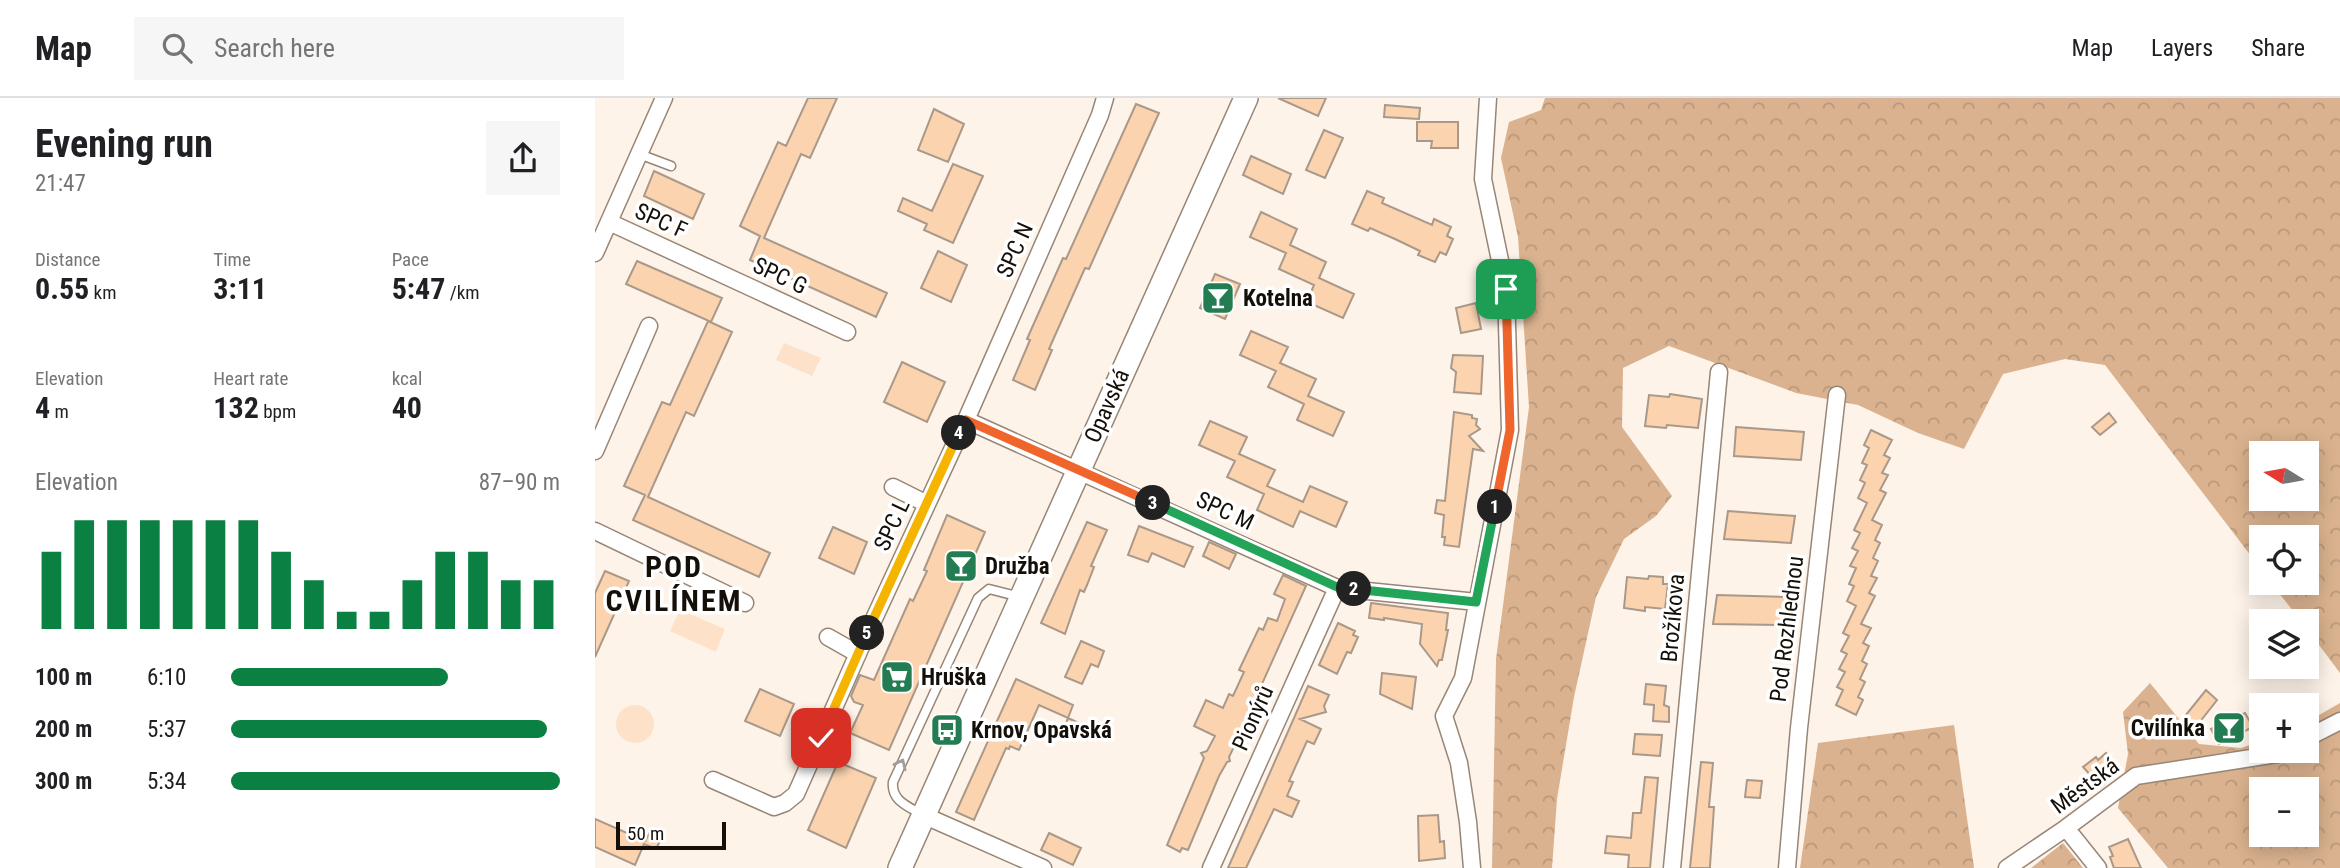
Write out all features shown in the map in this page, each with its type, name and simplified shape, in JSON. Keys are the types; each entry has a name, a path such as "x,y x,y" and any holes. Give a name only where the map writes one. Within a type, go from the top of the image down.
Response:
{"main road":[{"name":"Opavská","path":"900,868 1246,98"}],"street":[{"path":"595,253 664,98"},
{"name":"SPC N","path":"966,420 1090,122 1105,98"},
{"path":"1472,868 1468,822 1458,763 1444,716 1463,678 1510,430 1506,289 1483,179 1488,98"},
{"name":"SPC F","path":"609,222 694,261"},
{"name":"SPC G","path":"694,261 847,332"},
{"path":"595,451 649,326"},
{"name":"Brožíkova","path":"1672,868 1719,372"},
{"name":"Pod Rozhlednou","path":"1787,868 1799,728 1837,395"},
{"name":"SPC M","path":"966,420 1337,587 1476,602"},
{"name":"SPC L","path":"713,780 774,807 785,803 796,794 966,420"},
{"path":"893,487 927,504"},
{"path":"595,531 745,603"},
{"name":"Pionýrů","path":"1211,868 1337,587"},
{"path":"828,637 859,651"},
{"path":"2319,732 2340,721"},
{"name":"Městská","path":"2007,868 2136,776 2249,758"},
{"path":"923,815 1043,868"},
{"path":"2066,828 2098,868"}],"lane":[{"path":"639,154 671,166"},
{"path":"923,815 897,799 892,788 893,782 978,597 989,589 1022,597"}],"green space":[{"path":"1545,98 2340,98 2340,673 2319,645 2319,609 2292,609 2280,595 2319,595 2319,525 2249,525 2249,553 2105,365 2065,359 2003,374 1964,449 1918,433 1858,405 1796,393 1669,346 1623,368 1622,427 1672,496 1656,516 1624,539 1596,597 1574,697 1557,799 1552,868 1492,868 1496,659 1529,407 1518,237 1501,158 1509,122 1541,110"},
{"path":"2150,683 2199,744 2241,748 2249,745 2249,763 2319,763 2319,715 2340,703 2340,868 2168,868 2118,808 2128,754 2123,712"},
{"path":"1954,725 1974,868 1800,868 1818,743"},
{"path":"2063,843 2083,868 2031,868"}],"shaded area":[{"path":"784,343 821,358 812,376 776,360"},
{"path":"680,610 725,629 716,652 670,631"},
{"path":"635,705 648,711 654,724 648,737 635,743 622,737 616,724 622,711"}],"building":[{"path":"808,98 837,98 810,158 801,154 764,238 887,293 876,317 750,260 760,236 740,226 778,142 786,146"},
{"path":"1278,98 1326,98 1318,116"},
{"path":"1136,104 1159,113 1089,269 1085,268 1049,349 1052,350 1035,390 1013,380 1030,340 1027,339"},
{"path":"1385,105 1420,108 1419,119 1384,117"},
{"path":"934,109 964,124 948,162 918,150"},
{"path":"1417,122 1458,122 1458,148 1431,148 1432,141 1417,141"},
{"path":"1324,130 1343,138 1325,178 1306,170"},
{"path":"1251,156 1291,174 1283,194 1243,175"},
{"path":"953,164 983,176 953,243 924,230 927,224 898,211 903,198 932,211"},
{"path":"654,171 704,194 693,219 644,196"},
{"path":"1367,191 1384,198 1382,203 1432,225 1434,219 1451,227 1447,236 1453,239 1446,255 1440,252 1435,262 1418,255 1420,251 1395,239 1370,228 1368,231 1352,224"},
{"path":"1261,212 1297,229 1290,245 1326,262 1319,278 1354,294 1343,318 1307,302 1314,285 1279,269 1286,253 1250,237"},
{"path":"938,251 967,265 951,302 921,288"},
{"path":"637,261 722,298 711,322 626,284"},
{"path":"1215,274 1240,284 1225,319 1200,308"},
{"path":"1476,303 1481,329 1461,333 1456,308"},
{"path":"708,321 732,332 694,416 686,412 648,497 770,553 759,577 633,520 645,495 624,486 662,402 670,405"},
{"path":"1251,331 1288,347 1280,363 1316,379 1308,396 1344,412 1333,436 1297,420 1304,404 1268,387 1276,371 1240,355"},
{"path":"1453,355 1483,356 1481,394 1454,392 1456,372 1451,368"},
{"path":"902,362 945,382 927,422 884,402"},
{"path":"1670,394 1702,399 1698,428 1645,426 1649,395 1669,397"},
{"path":"1454,412 1472,415 1472,418 1477,419 1476,425 1480,429 1469,436 1483,451 1473,449 1459,547 1444,545 1444,515 1435,513 1437,500 1445,501"},
{"path":"2109,413 2116,422 2100,435 2092,427"},
{"path":"1210,421 1247,437 1239,454 1275,470 1267,486 1303,502 1310,486 1347,502 1336,527 1300,511 1293,527 1257,510 1264,494 1227,477 1235,461 1199,445"},
{"path":"1736,427 1804,432 1801,460 1734,456"},
{"path":"1871,430 1892,440 1884,455 1890,458 1882,473 1888,475 1880,490 1886,493 1872,520 1882,525 1875,540 1880,543 1873,558 1878,561 1871,576 1877,578 1869,593 1875,596 1861,624 1871,628 1863,643 1869,646 1862,661 1867,664 1860,679 1865,682 1858,697 1863,700 1856,715 1836,705 1843,690 1837,687 1845,672 1839,669 1847,654 1841,651 1849,636 1843,633 1856,606 1847,601 1854,586 1849,584 1856,568 1850,566 1858,551 1852,548 1860,533 1854,530 1867,503 1858,498 1865,483 1860,480 1867,465 1862,463 1869,448 1864,445"},
{"path":"1728,511 1795,516 1791,543 1724,539"},
{"path":"947,515 985,532 889,750 850,733 863,705 854,702 851,696 860,675 874,680 910,599 913,601 927,571 924,570"},
{"path":"1087,522 1107,530 1091,566 1094,567 1084,592 1080,590 1065,634 1041,623"},
{"path":"1139,526 1193,547 1184,567 1152,553 1148,562 1128,555"},
{"path":"833,527 867,542 854,574 819,558"},
{"path":"1209,542 1236,554 1229,569 1203,556"},
{"path":"605,571 629,581 595,657 595,593"},
{"path":"1283,575 1306,586 1244,724 1245,728 1229,757 1230,761 1219,776 1188,850 1182,848 1180,852 1167,845 1204,758 1201,753 1207,751 1215,736 1194,726 1206,700 1223,708 1229,694 1233,696 1244,672 1239,670 1259,628 1263,630 1268,618 1277,621 1285,599 1274,594"},
{"path":"1649,576 1663,577 1663,584 1668,584 1665,609 1645,607 1645,611 1624,608 1627,577 1648,579"},
{"path":"1717,595 1785,597 1782,625 1713,624"},
{"path":"1371,603 1448,613 1448,630 1442,660 1439,660 1437,666 1420,644 1422,624 1369,618"},
{"path":"1338,623 1355,631 1353,635 1358,637 1351,653 1347,652 1337,674 1319,665"},
{"path":"1081,641 1104,651 1098,667 1091,664 1082,684 1065,677"},
{"path":"1382,673 1416,677 1412,709 1380,694"},
{"path":"1016,679 1073,705 1068,718 1039,705 1019,750 1010,746 1009,749 1006,748 974,820 956,812"},
{"path":"1646,684 1666,686 1664,705 1669,707 1669,722 1653,721 1654,705 1644,704"},
{"path":"1308,686 1329,695 1324,706 1326,712 1300,719 1321,729 1314,744 1307,741 1289,781 1293,782 1287,796 1299,801 1292,817 1274,809 1246,868 1228,868"},
{"path":"760,689 794,704 780,736 745,721"},
{"path":"2206,690 2217,700 2195,728 2185,716"},
{"path":"2245,713 2249,720 2249,729 2219,744 2211,729"},
{"path":"1068,718 1092,729 1087,740 1063,730"},
{"path":"1635,734 1662,735 1660,756 1633,754"},
{"path":"2106,753 2121,769 2101,787 2083,767"},
{"path":"838,762 876,778 846,848 808,830"},
{"path":"1701,762 1713,763 1709,807 1714,807 1710,868 1690,868"},
{"path":"1645,777 1658,778 1650,868 1628,868 1629,855 1605,853 1607,836 1631,838 1633,813 1641,813"},
{"path":"1747,780 1762,781 1760,798 1745,797"},
{"path":"1438,815 1440,842 1444,841 1445,858 1419,861 1418,816"},
{"path":"595,819 645,841 649,834 661,839 656,849 644,844 635,865 595,847"},
{"path":"1049,833 1081,848 1073,865 1041,850"},
{"path":"2128,839 2141,868 2114,868 2109,847"}],"place":[{"name":"Kotelna","path":"1218,298"},
{"name":"Družba","path":"961,566"},
{"name":"Hruška","path":"897,677"},
{"name":"Cvilínka","path":"2229,728"},
{"name":"Krnov, Opavská","path":"947,730"}],"district":[{"name":"POD CVILÍNEM","path":"674,583"}],"route":[{"path":"821,738 966,420 1337,587 1476,602 1510,430 1506,289"}]}
